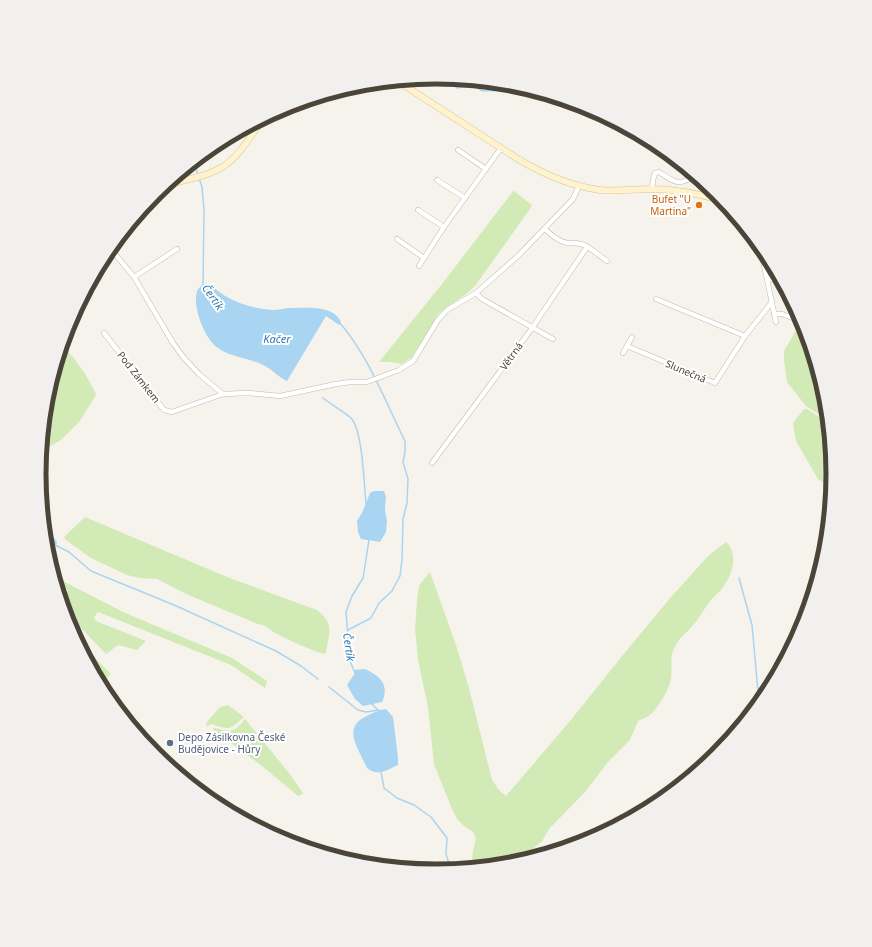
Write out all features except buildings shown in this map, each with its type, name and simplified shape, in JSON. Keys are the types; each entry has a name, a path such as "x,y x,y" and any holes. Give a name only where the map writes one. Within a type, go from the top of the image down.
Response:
{"main road":[{"path":"403,85 501,148 538,170 565,182 610,191 652,189 682,191 711,197"},
{"path":"177,182 205,175 224,165 233,158 256,128"}],"street":[{"path":"419,266 444,227 501,148"},
{"path":"458,150 486,169"},
{"path":"652,189 655,173 659,172 674,182 686,182 691,178"},
{"path":"437,180 465,198"},
{"name":"Pod Zámkem","path":"104,333 164,410 172,412 223,394 231,393 280,396 336,384 372,381 399,370 413,360 438,320 447,310 476,293 519,255 573,199 579,186"},
{"path":"418,210 444,227"},
{"path":"545,229 551,235 566,243 581,244 587,247 607,261"},
{"path":"397,239 424,258"},
{"name":"Větrná","path":"432,463 532,327 587,247"},
{"path":"134,276 177,249"},
{"path":"114,254 134,276 173,343 184,358 200,375 223,394"},
{"path":"764,262 776,314 776,322"},
{"path":"767,278 775,280"},
{"path":"476,293 482,299 554,339"},
{"path":"656,299 745,336"},
{"name":"Slunečná","path":"628,346 715,383 745,336 772,302"},
{"path":"776,314 794,319"},
{"path":"623,353 632,337"}],"green space":[{"path":"514,190 532,205 475,286 465,295 439,313 412,357 402,364 379,362 442,284"},
{"path":"797,328 813,373 822,416 806,406 787,382 784,351"},
{"path":"67,349 77,362 96,395 79,422 61,440 47,448 53,397"},
{"path":"804,409 807,409 822,419 826,481 822,482 818,479 796,441 793,423"},
{"path":"85,517 227,577 317,610 326,619 329,627 326,653 323,654 298,644 275,633 267,627 186,594 157,579 139,578 127,575 91,558 64,537"},
{"path":"726,542 732,551 732,569 722,588 698,619 680,638 674,648 670,684 655,710 646,718 638,721 630,740 608,762 585,792 549,829 542,841 530,852 473,862 472,856 476,838 473,832 457,819 434,764 428,707 418,660 415,629 419,586 424,579 430,572 456,645 469,688 492,780 499,790 506,796 570,721 671,597 708,556"},
{"path":"61,580 123,612 232,658 267,681 265,688 231,665 98,612 94,617 96,621 146,641 137,650 118,645 106,654 81,628 67,599 65,594 68,590 63,587"},
{"path":"91,656 111,674 105,680 98,668"},
{"path":"228,705 244,717 228,728 210,724 208,727 206,725 220,707"},
{"path":"245,719 289,773 303,793 301,795 298,796 262,766 212,729 216,728 230,731 238,727"}],"water":[{"name":"Kačer","path":"202,285 211,285 231,299 248,306 273,310 312,308 326,310 337,317 341,322 339,325 326,316 287,381 265,366 223,351 213,344 204,330 196,306 197,291"},
{"path":"374,491 384,491 386,497 386,532 380,542 361,539 358,532 357,521 370,493"},
{"path":"51,537 57,542 53,548"},
{"path":"365,669 379,678 382,682 385,691 382,702 363,706 355,699 347,685 355,673 354,670"},
{"path":"386,709 393,717 398,765 386,771 375,772 367,768 357,747 354,740 354,727 365,717 380,710"}],"waterway":[{"path":"452,84 457,88 471,85"},
{"path":"472,85 483,91 506,90"},
{"name":"Čertík","path":"196,167 198,175"},
{"name":"Čertík","path":"199,178 202,187 204,209 203,286"},
{"path":"339,322 349,334 367,363 405,441 403,462 408,479 407,503 403,519 400,576 392,591 379,603 371,618 348,630"},
{"name":"Čertík","path":"323,398 351,418 355,425 358,434 364,472 366,504"},
{"name":"Čertík","path":"355,673 350,661 346,612 352,596 363,578 369,540"},
{"path":"55,545 69,552 91,571 174,605 276,651 301,666 318,679"},
{"path":"739,578 752,625 758,693"},
{"path":"329,687 358,710 366,712 379,710"},
{"name":"Čertík","path":"371,703 380,712"},
{"name":"Čertík","path":"381,772 384,788 397,798 414,805 431,817 447,838 446,854 449,864"}],"place":[{"name":"Bufet \"U Martina\"","path":"699,205"},
{"name":"Depo Zásilkovna České Budějovice - Hůry","path":"170,743"}]}
